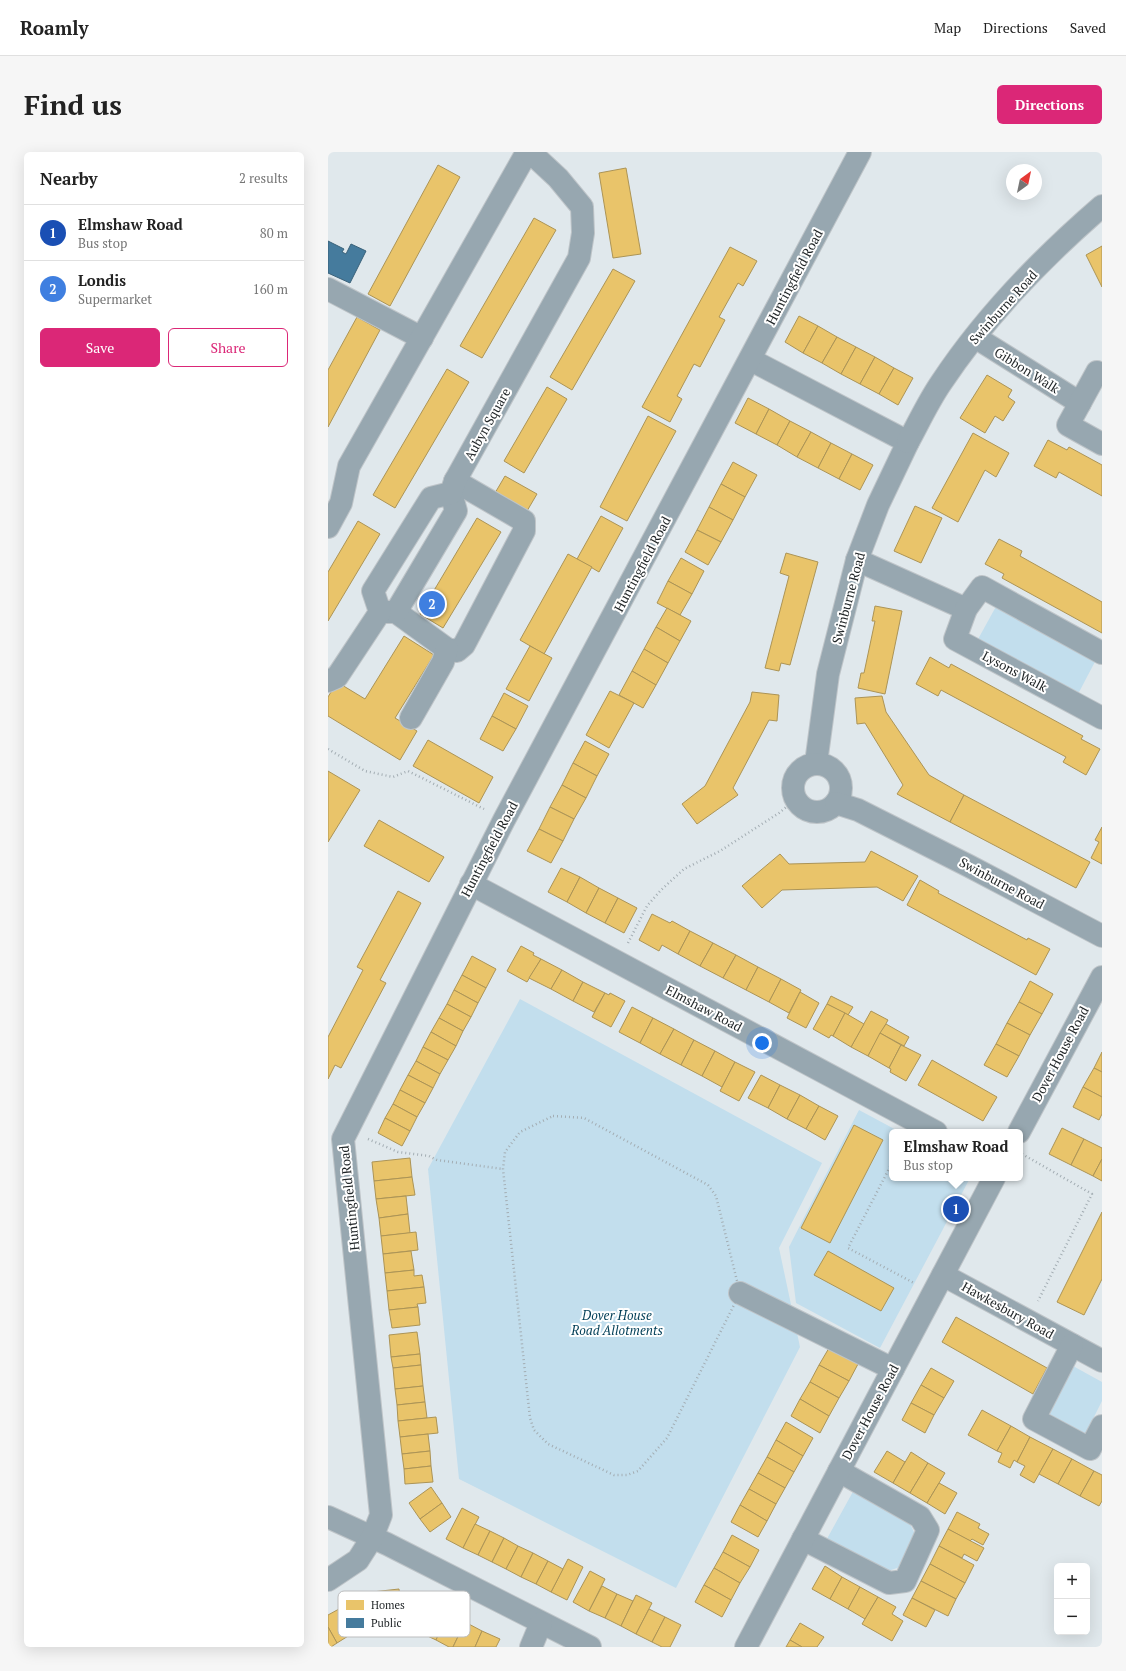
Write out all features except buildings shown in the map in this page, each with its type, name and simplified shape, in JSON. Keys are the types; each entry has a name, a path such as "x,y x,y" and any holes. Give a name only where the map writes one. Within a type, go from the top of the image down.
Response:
{"street":[{"path":"328,527 341,503 336,488 527,152"},
{"name":"Aubyn Square","path":"453,487 579,258 583,233 582,207 558,178 530,152"},
{"name":"Huntingfield Road","path":"328,1580 358,1560 372,1538 381,1515 342,1139 504,820 860,152"},
{"name":"Swinburne Road","path":"816,763 828,674 857,560 878,505 908,442 940,384 975,337 1026,279 1102,206"},
{"path":"328,289 422,338"},
{"name":"Gibbon Walk","path":"975,337 1080,403"},
{"path":"750,360 908,442"},
{"path":"1102,375 1097,372 1068,425 1102,444"},
{"path":"453,487 524,521 524,531 464,645 457,651 447,649 388,612 373,591 431,498 453,487"},
{"path":"328,680 337,677 388,612 456,511 453,487"},
{"path":"857,560 966,609"},
{"name":"Lysons Walk","path":"1102,653 982,587 966,609 955,639 1102,718"},
{"path":"411,718 443,662 447,649"},
{"path":"816,763 831,768 841,781 842,789 840,797 836,803 826,810 815,812 800,806 796,799 793,784 796,776 801,770 816,763"},
{"name":"Swinburne Road","path":"836,803 858,810 1102,936"},
{"name":"Elmshaw Road","path":"471,884 930,1129"},
{"name":"Dover House Road","path":"1021,1129 1102,977"},
{"name":"Dover House Road","path":"746,1647 992,1181"},
{"name":"Hawkesbury Road","path":"938,1284 1028,1322 1102,1361"},
{"path":"740,1293 893,1369"},
{"path":"1072,1345 1034,1419 1090,1449 1102,1426"},
{"path":"803,1539 889,1583 905,1581 928,1530 920,1518 839,1471"},
{"path":"328,1517 387,1544 590,1647"},
{"path":"531,1647 541,1623"}],"path":[{"path":"328,749 365,771 393,777 408,771 504,820"},
{"path":"618,963 647,906 661,890 684,869 720,851 779,813 796,799"},
{"path":"553,1116 584,1118 708,1185 716,1196 740,1293 667,1438 638,1471 627,1475 614,1475 548,1444 534,1430 530,1418 503,1169 505,1152 520,1132 553,1116"},
{"path":"348,1128 398,1152 429,1156 437,1160 503,1169"},
{"path":"1023,1155 1092,1194 1028,1322"},
{"path":"889,1169 848,1248 938,1284"}],"green space":[{"path":"999,601 1098,656 1077,696 977,641"},
{"name":"Dover House Road Allotments","path":"520,999 822,1163 779,1248 800,1347 676,1588 459,1479 428,1169"},
{"path":"859,1110 894,1129 889,1129 889,1181 968,1181 880,1348 796,1303 789,1247"},
{"path":"1073,1366 1102,1382 1102,1401 1085,1435 1049,1416"},
{"path":"855,1488 866,1494 870,1502 910,1524 917,1538 903,1566 885,1572 823,1546"}],"place":[{"name":"Londis","path":"432,604"},
{"name":"Elmshaw Road","path":"956,1209"}]}
